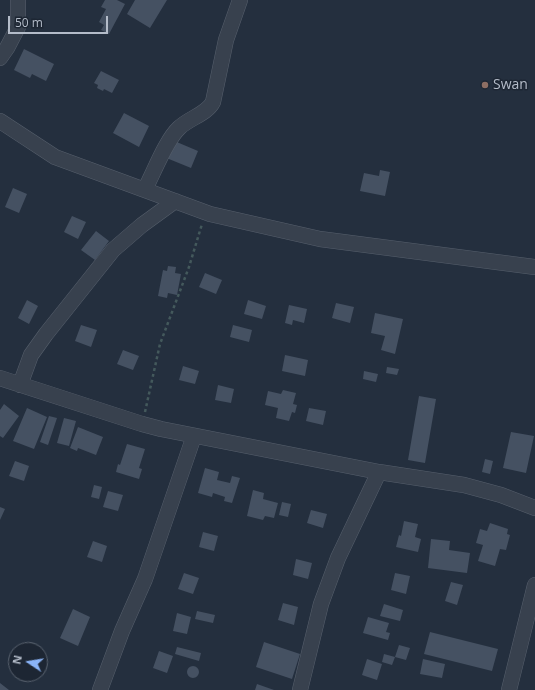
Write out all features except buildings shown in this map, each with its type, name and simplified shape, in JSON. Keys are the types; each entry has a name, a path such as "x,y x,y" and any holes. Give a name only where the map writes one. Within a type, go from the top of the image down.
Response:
{"street":[{"path":"0,58 8,48 18,27 18,0"},
{"path":"144,190 175,132 186,122 210,108 213,102 226,40 240,0"},
{"path":"0,122 55,157 205,212 320,240 535,267"},
{"path":"20,385 32,355 46,334 114,250 142,225 176,201"},
{"path":"0,378 142,424 194,436 379,472 484,489 535,508"},
{"path":"100,690 145,579 194,436"},
{"path":"300,690 321,604 338,558 379,472"},
{"path":"509,690 535,585"}],"path":[{"path":"142,424 160,344 190,267 205,212"}],"place":[{"name":"Swan","path":"485,85"}]}
